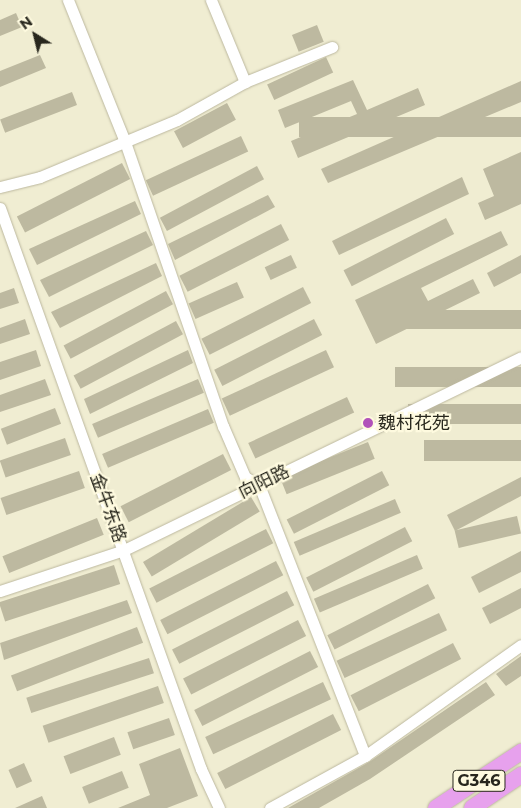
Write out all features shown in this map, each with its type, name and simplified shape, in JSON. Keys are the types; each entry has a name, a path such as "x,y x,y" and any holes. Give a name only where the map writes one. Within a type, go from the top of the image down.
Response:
{"highway":[{"name":"G346","path":"436,808 521,752"},
{"name":"G346","path":"472,808 521,776"}],"street":[{"path":"68,0 124,139 223,426 245,477 259,485 365,756"},
{"path":"211,0 246,82"},
{"path":"0,187 40,176 124,139 177,120 246,82 332,47"},
{"name":"金牛东路","path":"0,208 220,808"},
{"name":"向阳路","path":"0,592 124,550 521,357"},
{"path":"270,808 365,756 521,646"}],"building":[{"path":"16,13 22,27 0,36 0,20"},
{"path":"317,25 324,42 299,52 292,35"},
{"path":"40,55 46,68 0,87 0,71"},
{"path":"326,57 333,72 274,100 267,84"},
{"path":"353,80 367,110 418,88 425,105 298,158 291,141 357,114 351,101 285,128 278,110"},
{"path":"521,81 521,102 328,183 321,169"},
{"path":"72,92 77,105 5,133 0,120"},
{"path":"227,103 236,120 183,148 174,131"},
{"path":"299,117 521,117 521,137 299,137"},
{"path":"241,136 248,151 153,196 146,180"},
{"path":"521,152 521,204 485,220 478,203 494,196 483,169"},
{"path":"122,163 130,179 25,233 17,217"},
{"path":"257,166 264,179 167,231 160,218"},
{"path":"462,177 469,194 339,255 332,241"},
{"path":"268,195 275,207 175,260 168,244"},
{"path":"135,201 141,214 37,265 29,249"},
{"path":"446,218 454,234 352,286 344,270"},
{"path":"281,224 289,240 188,292 179,276"},
{"path":"146,231 153,245 49,297 40,280"},
{"path":"501,231 508,245 421,288 428,301 473,279 480,293 376,344 355,300"},
{"path":"291,255 297,268 271,280 265,267"},
{"path":"521,255 521,273 494,287 487,273"},
{"path":"156,263 162,276 60,328 51,312"},
{"path":"237,282 244,298 195,319 189,304"},
{"path":"303,287 311,303 210,355 201,339"},
{"path":"14,288 19,303 0,309 0,293"},
{"path":"166,291 173,304 71,359 64,345"},
{"path":"373,310 521,310 521,329 373,329"},
{"path":"25,319 30,334 0,344 0,328"},
{"path":"314,319 322,335 222,386 214,370"},
{"path":"176,321 183,334 81,389 74,375"},
{"path":"36,350 41,366 0,380 0,362"},
{"path":"188,350 193,363 90,414 84,399"},
{"path":"326,350 334,367 230,416 222,399"},
{"path":"395,367 521,367 521,387 395,387"},
{"path":"45,379 51,395 0,412 0,395"},
{"path":"198,379 204,393 98,438 92,424"},
{"path":"347,397 354,412 255,458 248,443"},
{"path":"408,404 521,404 521,424 408,424"},
{"path":"55,408 61,424 7,445 1,429"},
{"path":"208,409 214,423 108,468 102,454"},
{"path":"65,438 71,455 6,477 0,460"},
{"path":"424,440 521,440 521,461 424,461"},
{"path":"368,442 375,459 287,494 280,478"},
{"path":"223,454 231,470 129,522 121,506"},
{"path":"79,471 85,488 6,515 1,498"},
{"path":"382,471 389,485 294,534 287,520"},
{"path":"521,477 521,496 455,531 447,515"},
{"path":"251,497 260,512 152,576 143,562"},
{"path":"395,499 401,513 300,556 294,542"},
{"path":"517,516 521,534 459,548 455,530"},
{"path":"97,518 104,535 9,573 2,556"},
{"path":"405,527 412,541 313,592 306,577"},
{"path":"266,529 273,543 157,603 149,588"},
{"path":"521,551 521,572 479,593 471,577"},
{"path":"417,555 423,569 320,613 314,599"},
{"path":"276,561 283,575 167,634 160,620"},
{"path":"114,565 120,584 5,621 0,602"},
{"path":"428,584 435,598 335,650 327,635"},
{"path":"521,588 521,608 490,624 482,608"},
{"path":"287,591 294,605 179,664 172,650"},
{"path":"127,600 132,613 4,660 0,643"},
{"path":"439,613 447,630 345,678 337,661"},
{"path":"298,620 306,636 191,695 183,679"},
{"path":"137,627 143,643 17,691 11,675"},
{"path":"453,643 461,659 359,711 351,695"},
{"path":"310,651 318,667 202,726 194,710"},
{"path":"521,656 521,676 506,686 496,674"},
{"path":"149,658 154,673 31,713 26,698"},
{"path":"323,682 331,699 213,754 205,737"},
{"path":"486,682 495,695 370,779 319,808 288,808 369,762"},
{"path":"158,686 164,703 49,743 43,726"},
{"path":"333,714 341,730 225,789 217,773"},
{"path":"169,718 175,735 133,749 127,732"},
{"path":"114,737 121,755 70,774 64,756"},
{"path":"180,748 198,796 167,808 118,808 150,795 139,764"},
{"path":"24,763 32,781 17,788 8,770"},
{"path":"122,771 129,788 89,804 82,787"},
{"path":"42,796 47,808 15,808"}],"place":[{"name":"魏村花苑","path":"368,423"}]}
